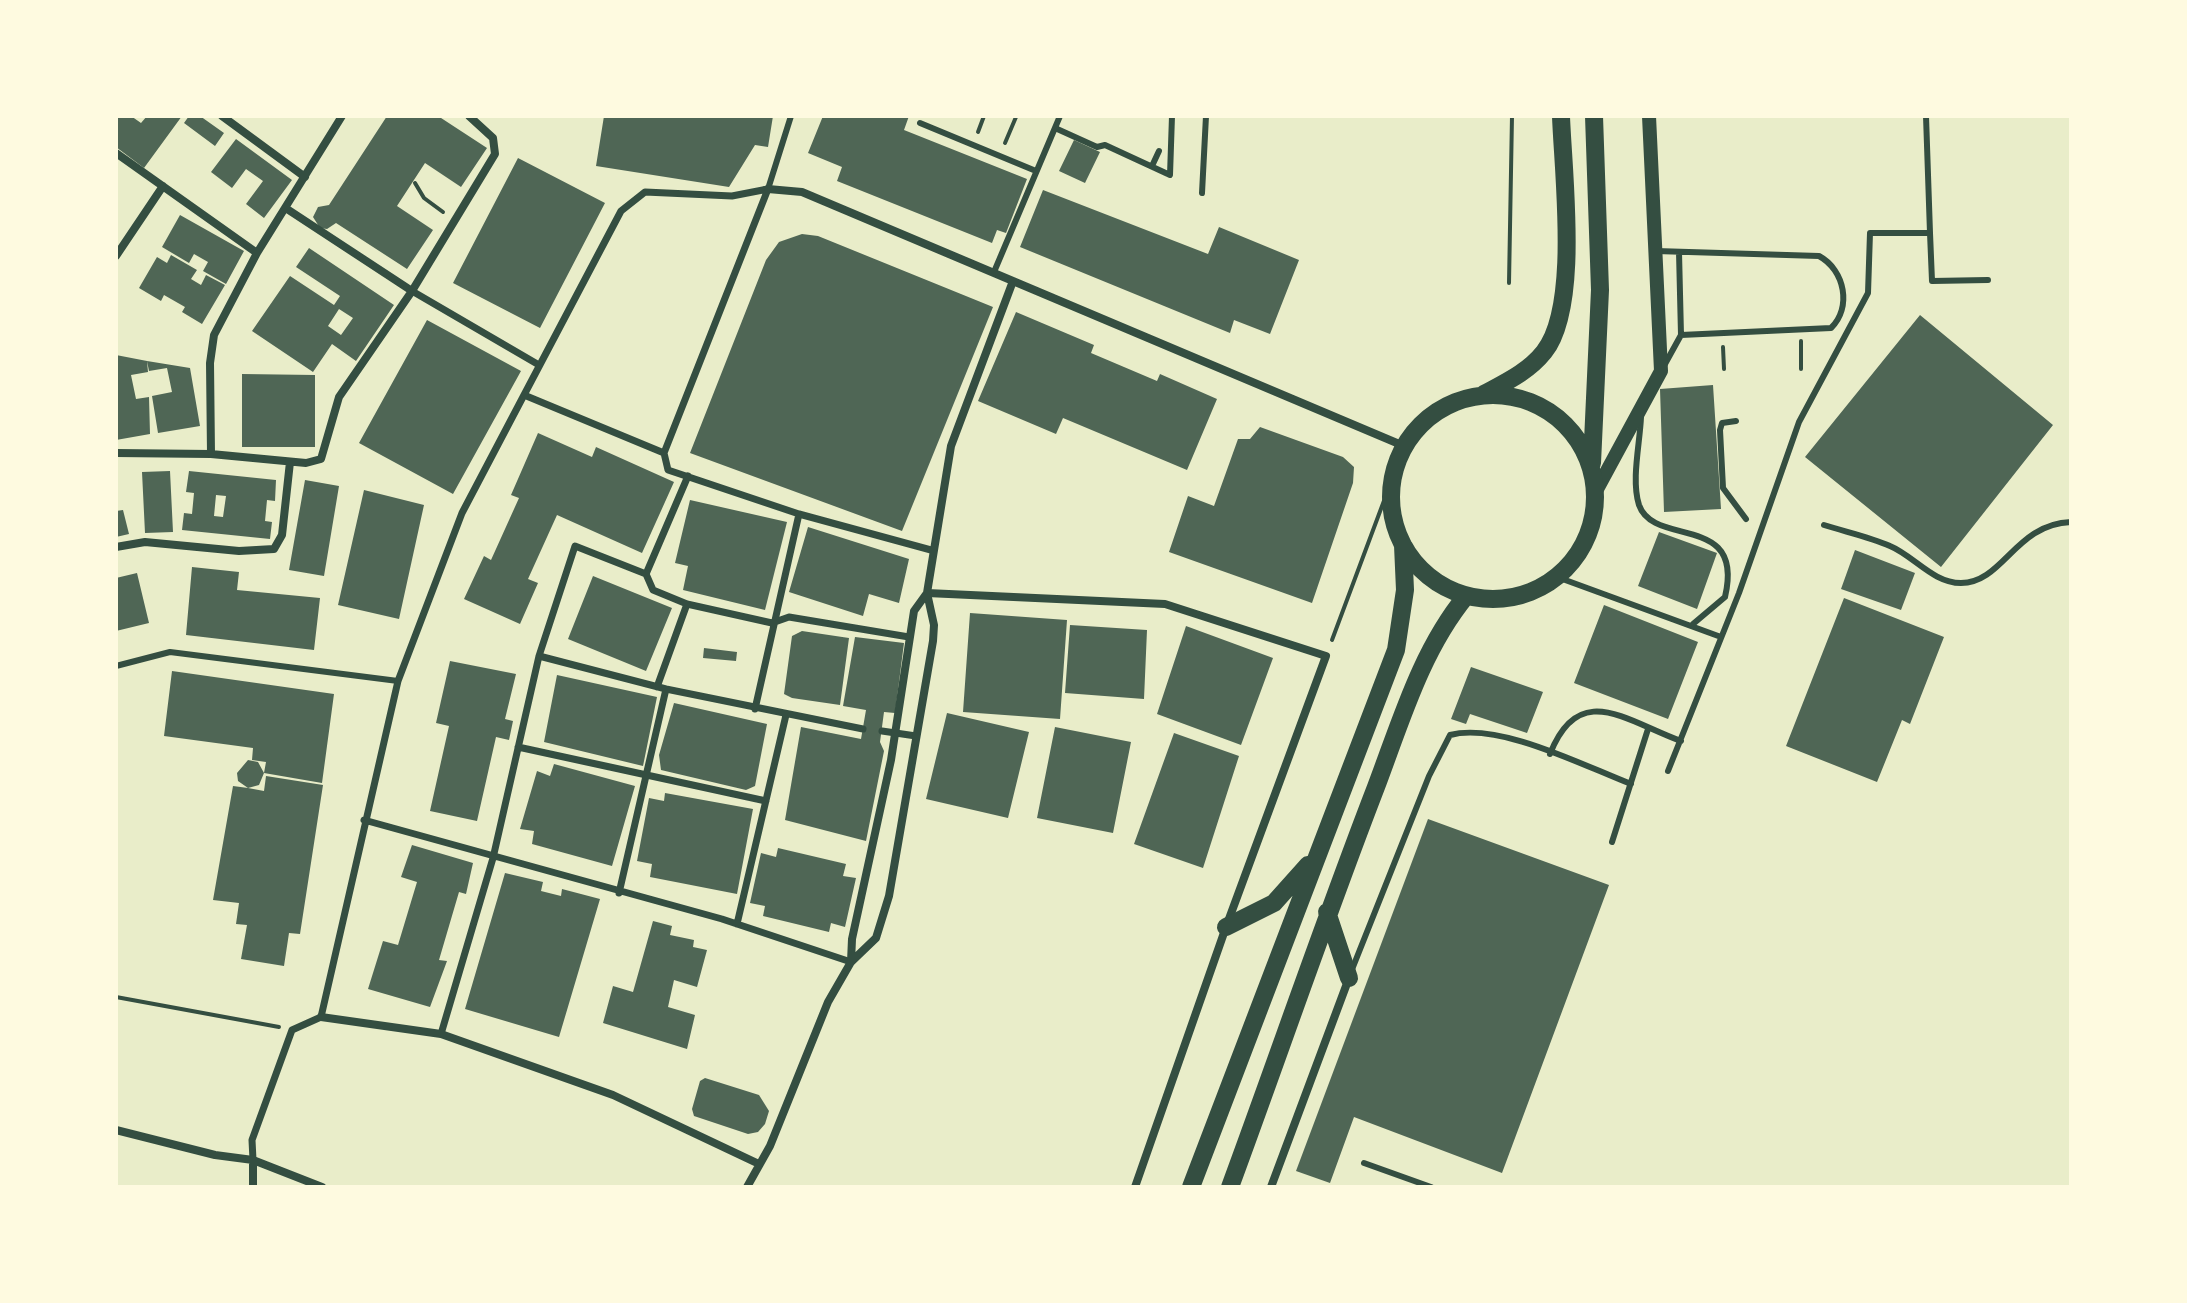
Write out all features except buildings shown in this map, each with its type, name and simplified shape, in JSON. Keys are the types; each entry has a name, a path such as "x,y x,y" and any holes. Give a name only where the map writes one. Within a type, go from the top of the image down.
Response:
{"main road":[{"path":"1191,1187 1396,650 1405,590 1403,545 1392,510 1394,474 1404,446 1424,423 1449,406 1478,397 1522,374 1545,351 1559,325 1566,288 1561,116"},
{"path":"1403,545 1430,576 1466,596 1513,597 1545,586 1557,577 1574,560 1586,540 1594,517 1595,493 1591,470 1600,290 1594,116"},
{"path":"1478,397 1520,399 1557,418 1572,433 1591,470"},
{"path":"1230,1187 1327,912 1425,661 1446,621 1466,596"},
{"path":"1226,927 1274,903 1321,847"},
{"path":"1327,912 1349,978"}],"street":[{"path":"222,116 305,177"},
{"path":"211,454 210,363 214,335 257,253 342,116"},
{"path":"116,453 211,454 290,462 321,459 339,397 412,291 495,154 493,138 469,116"},
{"path":"1595,493 1661,371 1649,116"},
{"path":"116,153 257,253"},
{"path":"116,256 163,186"},
{"path":"931,550 799,514 668,470 664,453 768,189 802,192 1404,446"},
{"path":"287,209 412,291 539,365"},
{"path":"750,1186 770,1146 828,1002 851,962 876,938 889,896 933,641 934,625 927,593 931,550 951,446 1013,281"},
{"path":"321,1017 398,681 462,513 524,395 664,453"},
{"path":"116,547 145,542 239,551 274,549 282,535 290,462"},
{"path":"646,574 688,476"},
{"path":"755,709 799,514"},
{"path":"441,1034 493,858 539,656 575,546 646,574 653,590 687,604 772,623 789,617 909,637"},
{"path":"927,593 1165,604 1326,656 1135,1187"},
{"path":"851,962 852,939 895,733 914,611 927,593"},
{"path":"619,893 648,778 662,688 687,604"},
{"path":"539,656 755,709 863,729"},
{"path":"737,924 786,715"},
{"path":"882,731 916,736"},
{"path":"518,747 648,778 766,801"},
{"path":"364,820 737,924 851,962"},
{"path":"1271,1187 1349,978"},
{"path":"253,1187 252,1140 292,1030 321,1017 441,1034 613,1095 759,1164"},
{"path":"116,1130 215,1155 253,1160 322,1187"}],"lane":[{"path":"524,395 621,211 636,196 645,192 732,196 768,189 791,116"},
{"path":"994,272 1060,116"},
{"path":"1055,128 1170,175 1172,116"},
{"path":"1202,193 1206,116"},
{"path":"1926,116 1932,281 1988,280"},
{"path":"920,123 1036,171"},
{"path":"1152,166 1159,151"},
{"path":"1668,771 1721,637 1799,422 1831,369 1868,293 1870,233 1930,233"},
{"path":"1656,251 1799,254 1829,262 1841,277 1839,320 1823,331 1681,335"},
{"path":"1661,371 1681,335 1679,252"},
{"path":"1641,409 1639,505 1648,519 1712,543 1727,565 1725,597 1693,624"},
{"path":"1736,421 1722,423 1720,430 1723,488 1746,519"},
{"path":"1824,525 1886,544 1947,581 1965,583 1983,578 2037,529 2071,522"},
{"path":"1557,577 1693,624 1721,637"},
{"path":"116,666 170,652 398,681"},
{"path":"1550,754 1566,722 1589,710 1681,741"},
{"path":"1612,842 1648,729"},
{"path":"1349,978 1429,776 1450,735 1467,730 1496,733 1631,784"},
{"path":"1364,1163 1431,1187"}],"path":[{"path":"1509,283 1512,116"},
{"path":"1000,156 1016,117"},
{"path":"415,183 424,198 455,220"},
{"path":"1801,331 1801,369"},
{"path":"1723,332 1724,369"},
{"path":"1326,656 1394,474"},
{"path":"116,997 292,1030"}]}
